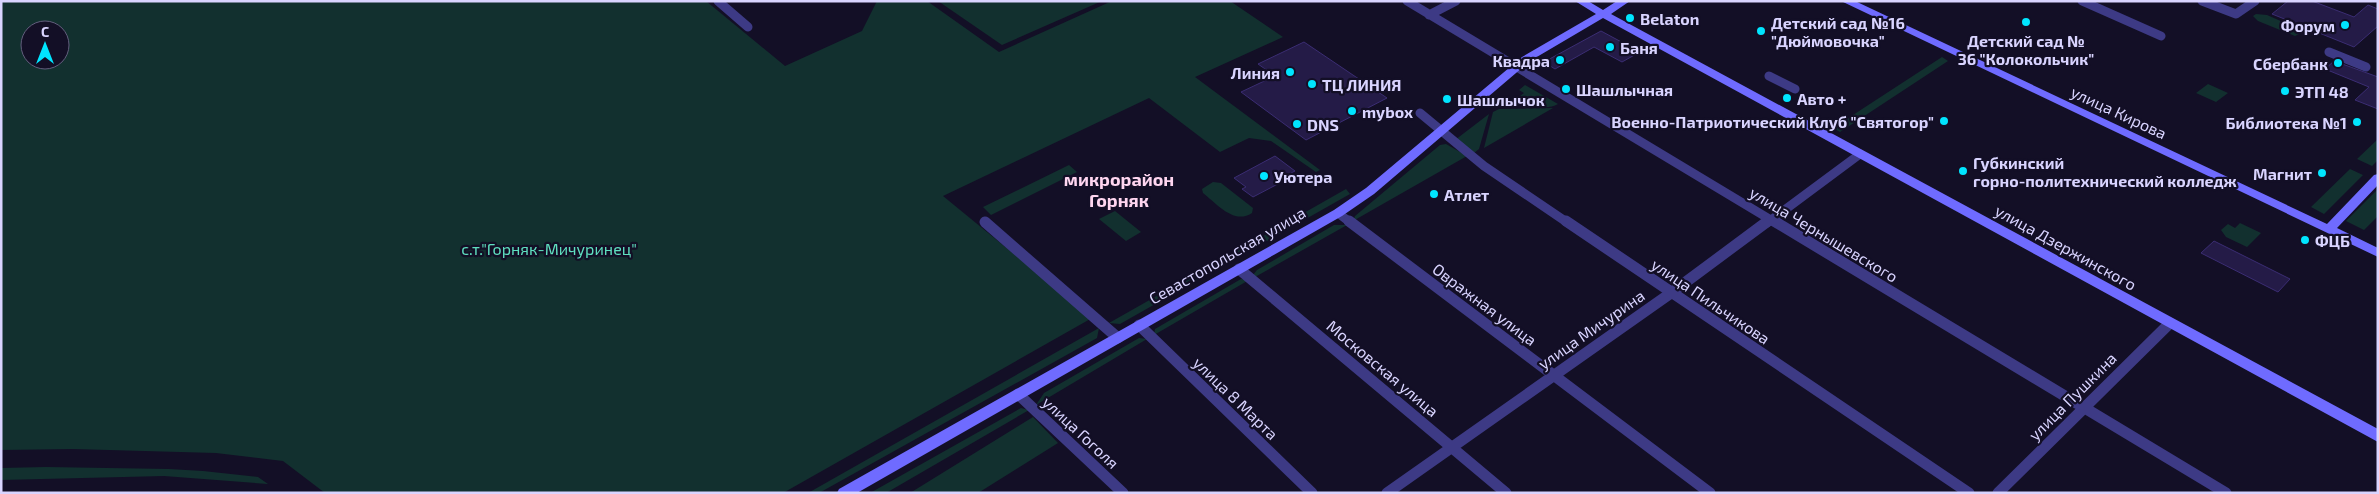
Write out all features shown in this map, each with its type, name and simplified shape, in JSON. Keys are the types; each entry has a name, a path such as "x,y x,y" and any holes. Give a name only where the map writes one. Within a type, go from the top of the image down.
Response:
{"main road":[{"name":"улица Дзержинского","path":"1580,1 2378,436"},
{"name":"Севастопольская улица","path":"844,493 1338,213 1370,191 1526,59 1625,1"},
{"name":"улица Кирова","path":"1846,1 2378,252"},
{"path":"2329,229 2378,178"}],"street":[{"path":"718,1 748,28"},
{"name":"улица Чернышевского","path":"1406,1 2226,493"},
{"path":"1429,15 1456,1"},
{"path":"2082,1 2161,36"},
{"path":"2202,1 2236,14 2255,1"},
{"path":"2329,52 2366,67"},
{"path":"1769,76 1795,89"},
{"name":"улица Пильчикова","path":"1420,113 1438,132 1671,293 1968,493"},
{"name":"улица Мичурина","path":"1387,493 1671,293 1860,154"},
{"name":"Овражная улица","path":"1338,213 1710,493"},
{"path":"986,222 1118,338"},
{"name":"Московская улица","path":"1239,269 1506,493"},
{"name":"улица Пушкина","path":"1998,493 2170,323"},
{"name":"улица 8 Марта","path":"1139,325 1312,493"},
{"name":"улица Гоголя","path":"1018,394 1123,493"}],"green space":[{"name":"с.т.\"Горняк-Мичуринец\"","path":"1,1 706,1 785,66 862,31 877,1 927,1 999,52 1112,1 1230,1 1283,37 1195,77 1320,170 1316,172 1271,141 1249,138 1220,152 1149,98 943,196 1092,318 783,493 325,493 283,461 216,453 73,449 1,450"},
{"path":"938,1 1102,1 1002,45"},
{"path":"2256,14 2267,15 2292,26 2290,28 2301,33 2295,36 2258,21 2253,16"},
{"path":"1942,57 1948,61 1840,132 1833,128"},
{"path":"2208,84 2228,93 2216,102 2196,93"},
{"path":"1525,85 1558,104 1542,107 1516,99 1524,93 1519,90"},
{"path":"1553,108 1484,148 1493,112 1499,109"},
{"path":"1489,114 1479,149 1474,153 1455,140"},
{"path":"2378,139 2378,160 2372,166 2357,159"},
{"path":"1446,144 1467,156 1353,221 1355,216 1440,145"},
{"path":"1069,165 1077,172 991,215 983,207"},
{"path":"2350,169 2363,175 2324,214 2311,207"},
{"path":"1213,182 1221,183 1253,208 1252,213 1239,216 1226,212 1203,193 1202,189"},
{"path":"1346,189 1350,194 1267,241 1258,239"},
{"path":"2378,189 2378,216 2364,230 2346,221"},
{"path":"1115,211 1141,232 1126,241 1099,219"},
{"path":"2240,223 2261,233 2247,247 2226,237 2221,230 2228,224 2235,228"},
{"path":"1334,225 1347,225 1255,277 1253,275 1257,270"},
{"path":"1243,247 1246,250 1240,256 1120,324 1109,323"},
{"path":"1241,279 1249,280 1154,335 1155,329"},
{"path":"1099,328 1097,338 819,493 808,493"},
{"path":"1139,338 1147,339 1036,405 1044,393"},
{"path":"1021,408 1029,410 886,493 870,493"},
{"path":"1033,417 1058,443 978,493 910,493"},
{"path":"46,467 203,471 258,477 268,484 164,476 1,480 1,468"}],"building":[{"path":"2288,1 2312,1 2354,17 2368,5 2378,9 2378,26 2354,47 2272,14"},
{"path":"1601,31 1640,52 1622,62 1594,47 1555,69 1544,62"},
{"name":"ТЦ ЛИНИЯ","path":"1304,42 1387,98 1306,140 1241,92 1275,76 1258,64"},
{"path":"2334,61 2378,77 2378,109 2355,100 2369,87 2325,69"},
{"name":"Уютера","path":"1275,156 1295,171 1291,173 1295,175 1253,197 1242,189 1246,187 1234,178"},
{"path":"2214,241 2290,279 2278,292 2201,253"}],"place":[{"name":"Belaton","path":"1630,18"},
{"name":"Детский сад № 36 \"Колокольчик\"","path":"2026,22"},
{"name":"Форум","path":"2345,25"},
{"name":"Детский сад №16 \"Дюймовочка\"","path":"1761,31"},
{"name":"Баня","path":"1610,47"},
{"name":"Квадра","path":"1560,60"},
{"name":"Сбербанк","path":"2338,63"},
{"name":"Линия","path":"1290,72"},
{"name":"ТЦ ЛИНИЯ","path":"1312,84"},
{"name":"Шашлычная","path":"1566,89"},
{"name":"ЭТП 48","path":"2285,91"},
{"name":"Авто +","path":"1787,98"},
{"name":"Шашлычок","path":"1447,99"},
{"name":"mybox","path":"1352,111"},
{"name":"Военно-Патриотический Клуб \"Святогор\"","path":"1944,121"},
{"name":"Библиотека №1","path":"2357,122"},
{"name":"DNS","path":"1297,124"},
{"name":"Губкинский горно-политехнический колледж","path":"1963,171"},
{"name":"Магнит","path":"2322,173"},
{"name":"Уютера","path":"1264,176"},
{"name":"Атлет","path":"1434,194"},
{"name":"ФЦБ","path":"2305,240"}],"district":[{"name":"микрорайон Горняк","path":"1119,189"}]}
